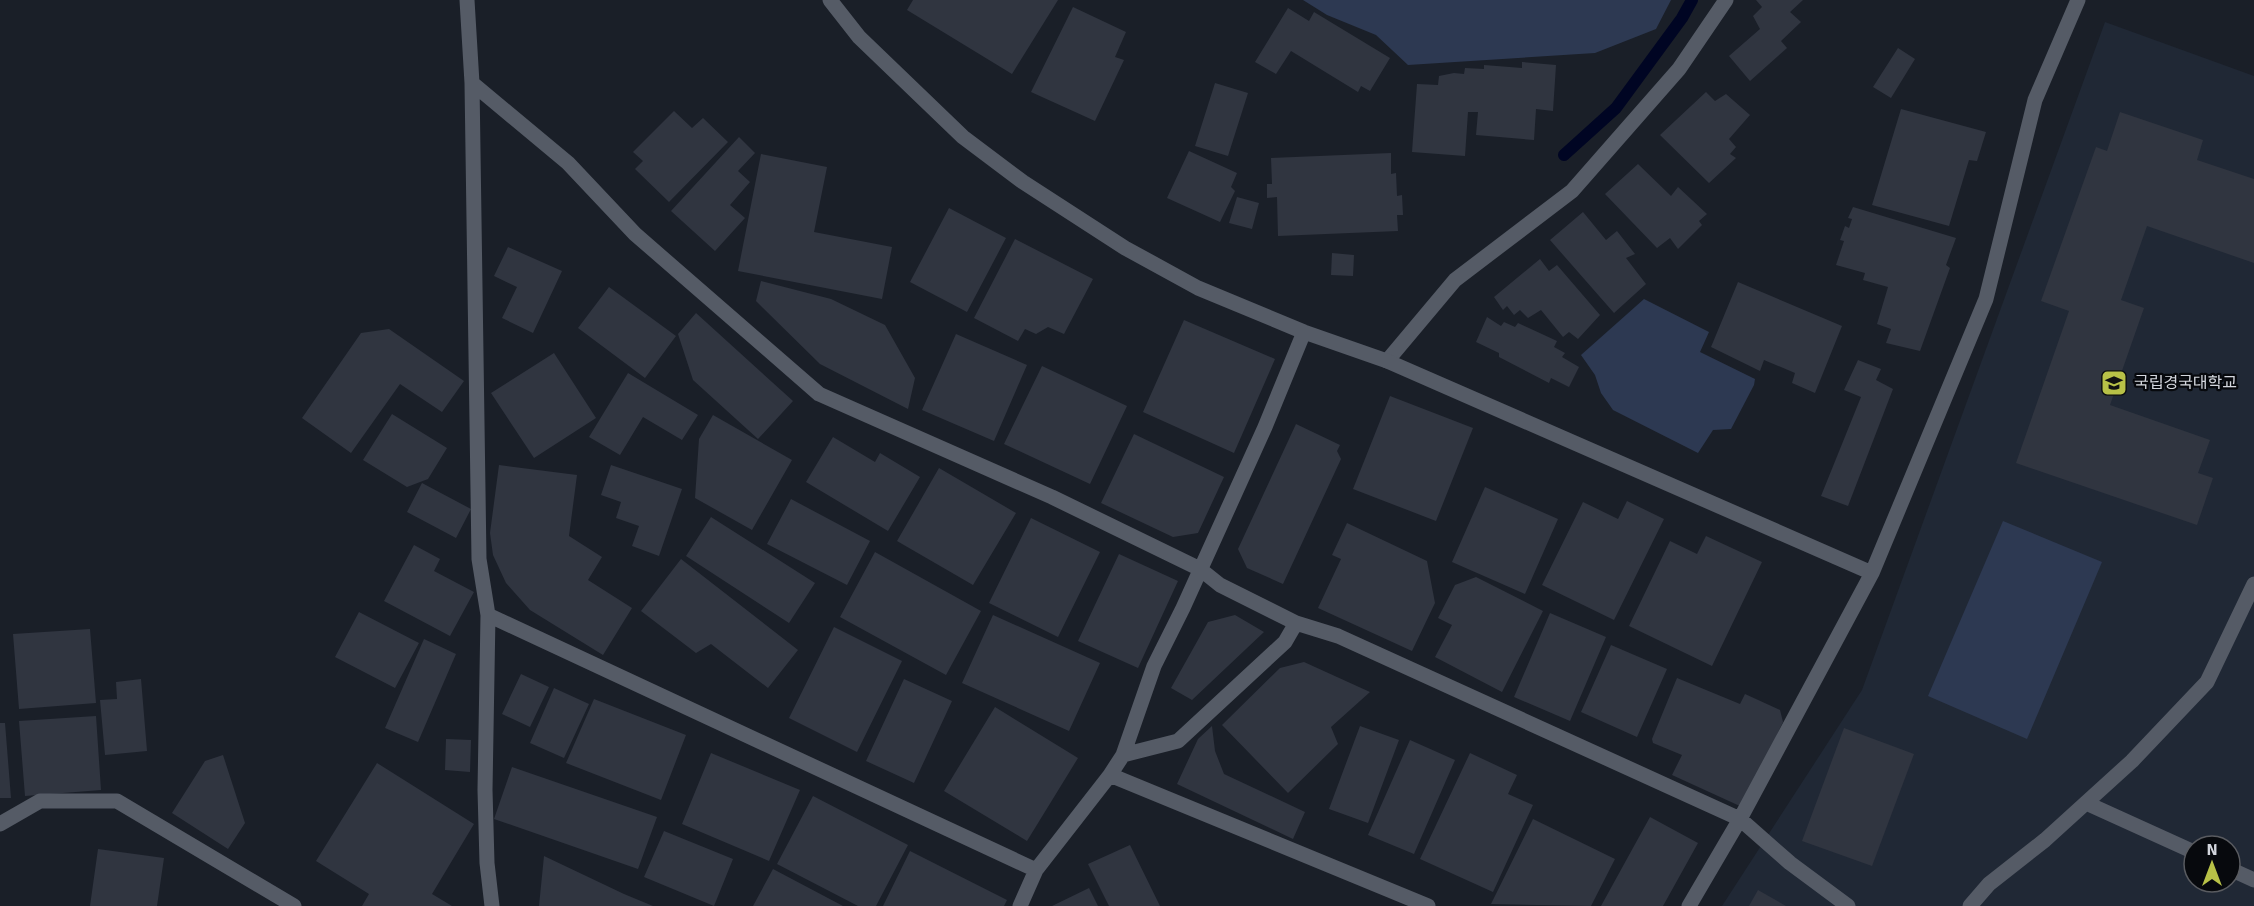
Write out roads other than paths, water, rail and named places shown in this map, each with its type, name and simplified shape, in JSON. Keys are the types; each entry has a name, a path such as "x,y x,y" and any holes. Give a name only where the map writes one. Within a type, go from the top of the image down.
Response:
{"street":[{"path":"467,0 472,83 479,559 488,615 485,790 487,863 492,906"},
{"path":"830,0 859,37 955,130 1023,182 1125,248 1198,288 1304,332 1388,361 1872,573"},
{"path":"1388,361 1455,280 1572,191 1679,69 1726,0"},
{"path":"1689,906 1740,819 1872,573 1986,299 2035,100 2078,0"},
{"path":"472,83 568,163 634,234 819,394 1052,497 1200,569 1220,585 1296,623 1338,636 1740,819 1790,863 1848,906"},
{"path":"1020,906 1036,870 1123,755 1154,666 1183,608 1265,427 1304,332"},
{"path":"1970,906 1989,884 2045,840 2132,761 2206,682 2254,584"},
{"path":"488,615 1036,870"},
{"path":"1123,755 1178,741 1285,642 1296,623"},
{"path":"1110,775 1428,906"},
{"path":"0,824 40,801 117,801 294,906"},
{"path":"2086,803 2182,847"}],"waterway":[{"path":"1564,155 1616,108 1682,18 1692,0"}],"place":[{"name":"국립경국대학교","path":"2114,383"}]}
